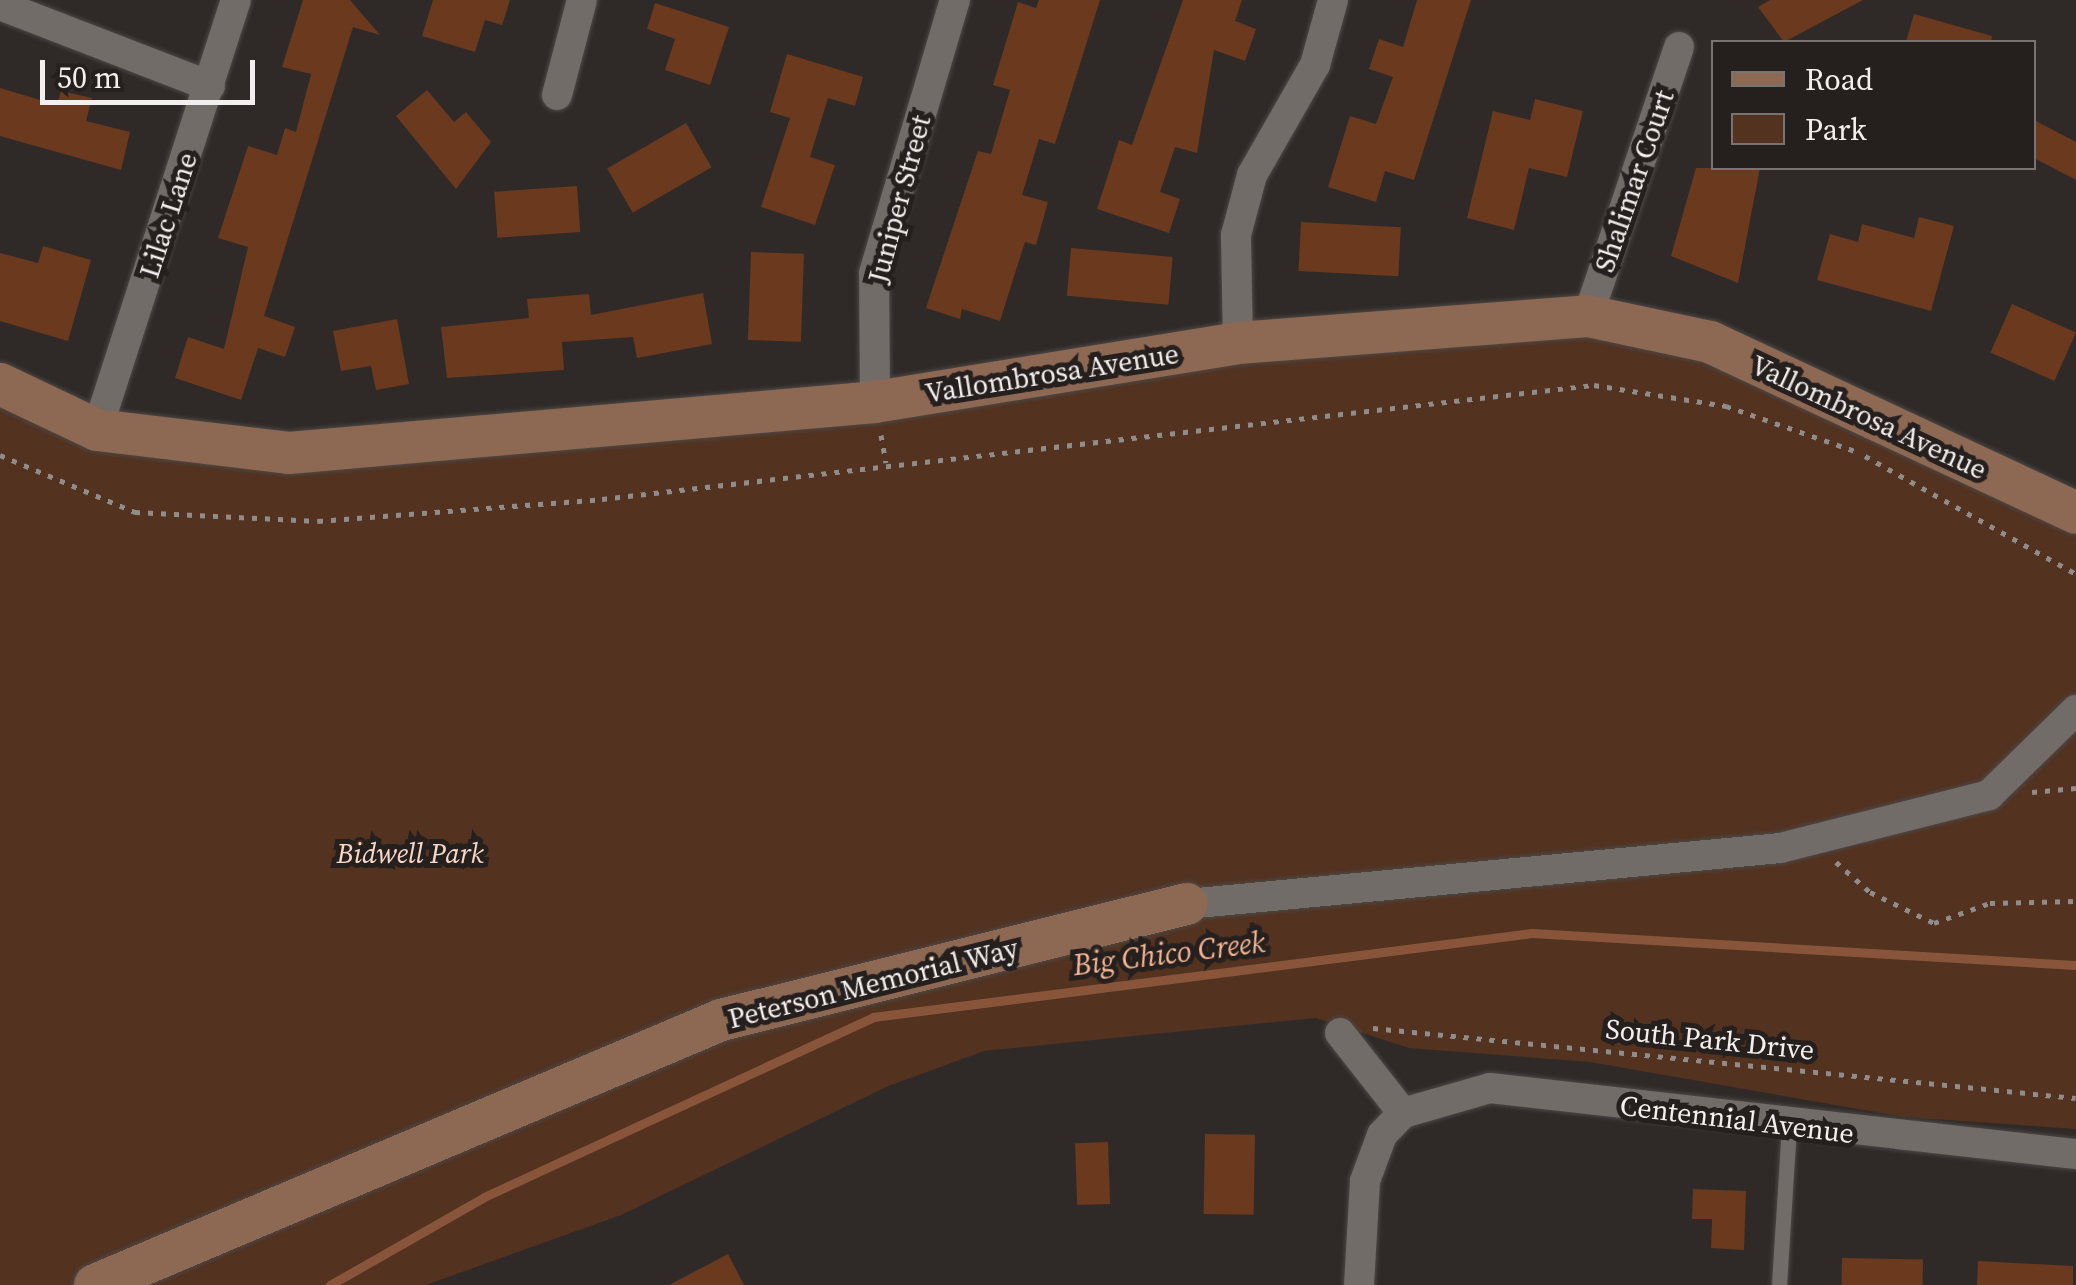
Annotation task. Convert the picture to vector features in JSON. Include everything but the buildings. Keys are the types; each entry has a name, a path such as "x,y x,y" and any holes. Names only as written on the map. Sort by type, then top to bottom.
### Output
{"street":[{"name":"Lilac Lane","path":"97,430 236,0"},
{"path":"556,95 582,0"},
{"name":"Juniper Street","path":"874,402 874,273 955,0"},
{"path":"1238,343 1236,235 1252,175 1315,65 1333,0"},
{"path":"0,5 210,86"},
{"name":"Shalimar Court","path":"1588,316 1679,47"},
{"name":"Vallombrosa Avenue","path":"0,384 97,430 289,453 874,402 1238,343 1588,316 1710,342 2076,513"},
{"name":"Peterson Memorial Way","path":"95,1285 720,1020 1187,904 1811,840 1989,794 2076,710"},
{"path":"1340,1033 1403,1113 1382,1135 1365,1181 1359,1285"},
{"name":"Centennial Avenue","path":"1403,1113 1490,1088 1789,1126 2076,1154"}],"lane":[{"path":"1779,1285 1789,1126"}],"path":[{"path":"0,456 135,512 318,521 602,499 1594,385 1726,406 1858,453 2076,574"},
{"path":"1811,840 1870,892 1934,924 1990,903 2076,901"},
{"name":"South Park Drive","path":"1340,1033 1374,1027 1567,1044 2076,1098"}],"green space":[{"name":"Bidwell Park","path":"1479,321 1710,342 2076,513 2076,1129 1904,1117 1590,1062 1409,1048 1316,1018 984,1051 886,1087 621,1215 426,1285 0,1285 0,386 289,453"}],"waterway":[{"name":"Big Chico Creek","path":"330,1285 484,1197 873,1017 1532,933 2076,965"}]}
